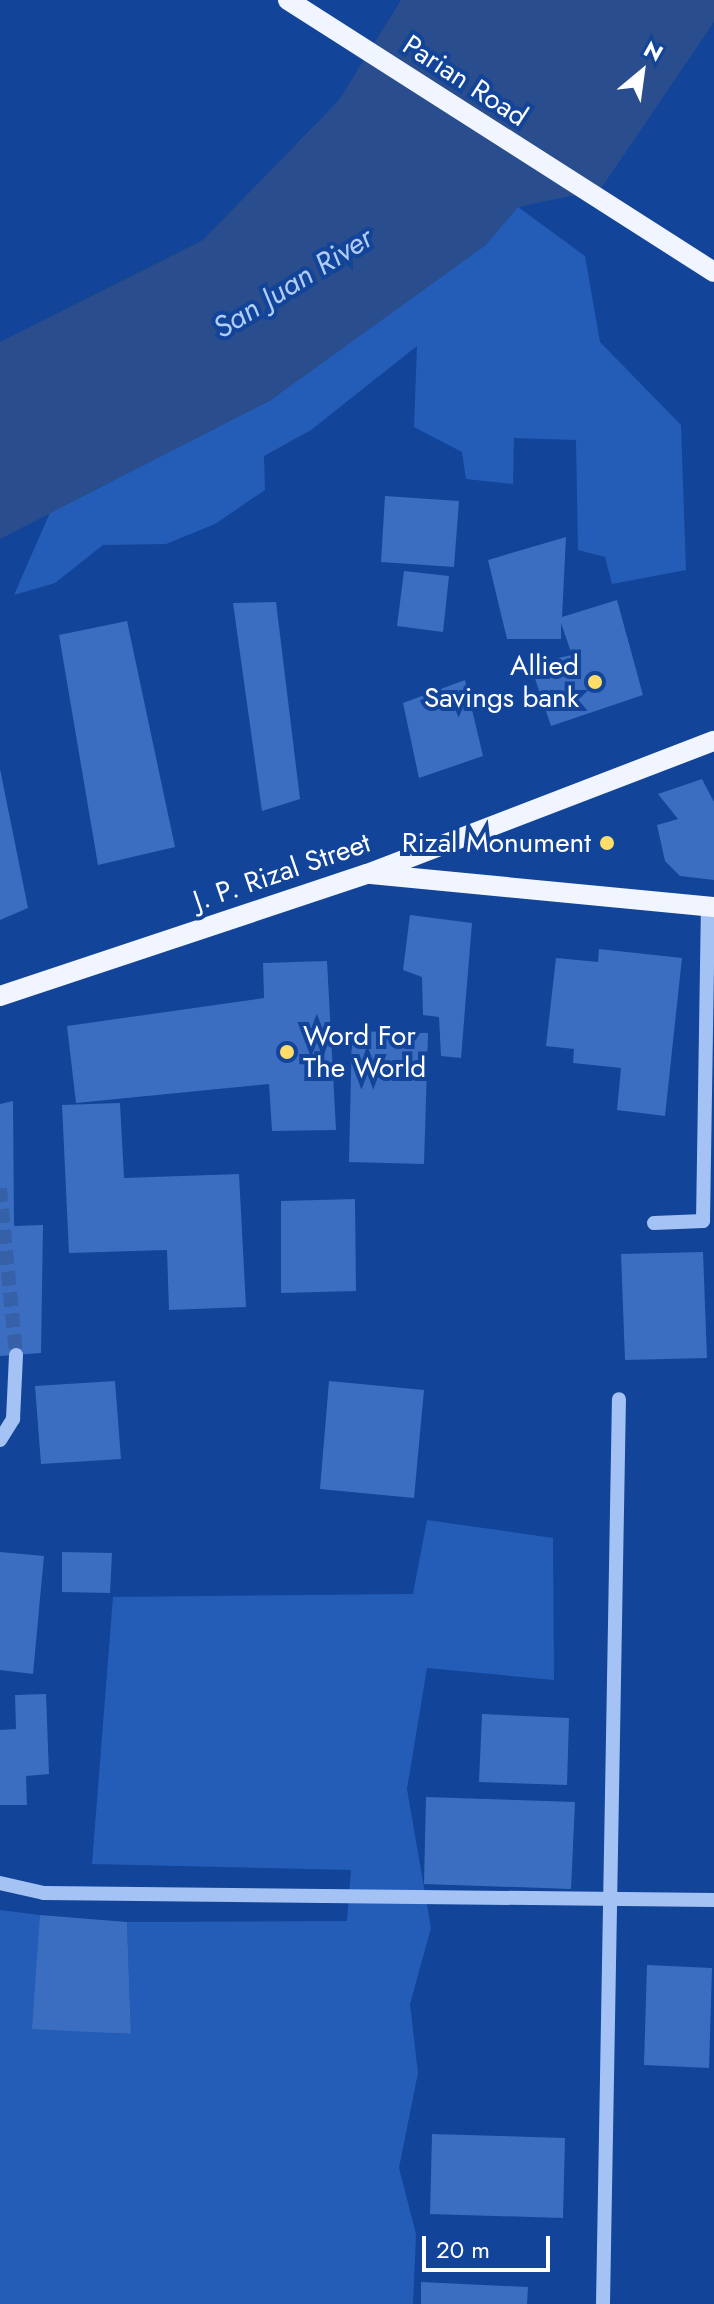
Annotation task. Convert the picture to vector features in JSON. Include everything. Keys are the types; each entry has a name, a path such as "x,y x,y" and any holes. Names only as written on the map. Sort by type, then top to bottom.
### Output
{"main road":[{"name":"Parian Road","path":"288,0 611,210 714,272"},
{"name":"J. P. Rizal Street","path":"0,996 367,874 714,741"},
{"path":"367,874 711,906"}],"street":[{"path":"654,1223 703,1221 711,906"},
{"path":"0,1440 13,1419 16,1355"},
{"path":"603,2304 619,1399"},
{"path":"0,1883 44,1893 714,1900"}],"shaded area":[{"path":"518,207 585,256 600,342 681,425 686,570 612,584 605,557 578,550 576,440 514,438 513,484 466,479 462,452 414,427 417,346 311,430 264,456 265,490 215,524 166,544 103,545 55,583 14,595 52,508 271,400"},
{"path":"427,1520 553,1538 554,1680 427,1668 407,1789 431,1928 410,2004 418,2073 399,2168 416,2234 413,2304 0,2304 0,1910 40,1915 121,1978 110,2033 131,2034 127,1922 347,1921 351,1870 92,1864 113,1597 413,1594"}],"water":[{"name":"San Juan River","path":"401,0 714,0 714,22 600,190 518,207 486,245 271,400 0,539 0,342 203,240 339,100"}],"building":[{"path":"385,496 459,501 454,567 381,562"},
{"path":"566,537 562,617 617,600 643,695 551,726 530,664 572,655 561,623 561,639 507,639 488,560"},
{"path":"404,571 449,576 443,632 397,626"},
{"path":"276,602 300,799 262,811 233,603"},
{"path":"127,621 175,847 98,865 59,635"},
{"path":"465,680 483,756 419,778 403,703"},
{"path":"0,769 28,908 0,920"},
{"path":"702,779 714,802 714,880 680,876 665,861 657,825 678,819 658,794"},
{"path":"410,915 472,923 461,1058 441,1056 439,1017 423,1015 422,977 403,970"},
{"path":"599,949 682,958 665,1116 617,1110 621,1068 573,1063 574,1049 546,1046 556,958 598,962"},
{"path":"327,961 336,1130 272,1131 269,1084 76,1103 67,1026 264,998 263,963"},
{"path":"352,1031 428,1033 424,1164 349,1162"},
{"path":"13,1101 14,1226 43,1225 41,1353 0,1356 0,1104"},
{"path":"120,1103 124,1178 239,1174 246,1307 169,1310 167,1250 69,1253 62,1105"},
{"path":"355,1199 356,1291 281,1293 281,1201"},
{"path":"703,1252 707,1358 625,1360 621,1254"},
{"path":"115,1381 121,1459 41,1464 35,1386"},
{"path":"329,1381 424,1390 414,1498 320,1489"},
{"path":"0,1552 44,1556 33,1674 0,1670"},
{"path":"62,1552 112,1553 110,1593 62,1592"},
{"path":"46,1694 49,1774 26,1776 27,1805 0,1805 0,1730 16,1729 15,1695"},
{"path":"482,1714 569,1718 567,1785 479,1782"},
{"path":"426,1797 575,1802 571,1889 424,1884"},
{"path":"40,1915 127,1922 131,2034 32,2029"},
{"path":"647,1965 712,1968 709,2068 644,2065"},
{"path":"432,2134 565,2138 563,2218 430,2214"},
{"path":"421,2282 528,2287 527,2304 421,2304"}],"tunnel":[{"path":"0,1188 16,1355"}],"place":[{"name":"Allied Savings bank","path":"595,682"},
{"name":"Rizal Monument","path":"607,843"},
{"name":"Word For The World","path":"287,1052"}]}
